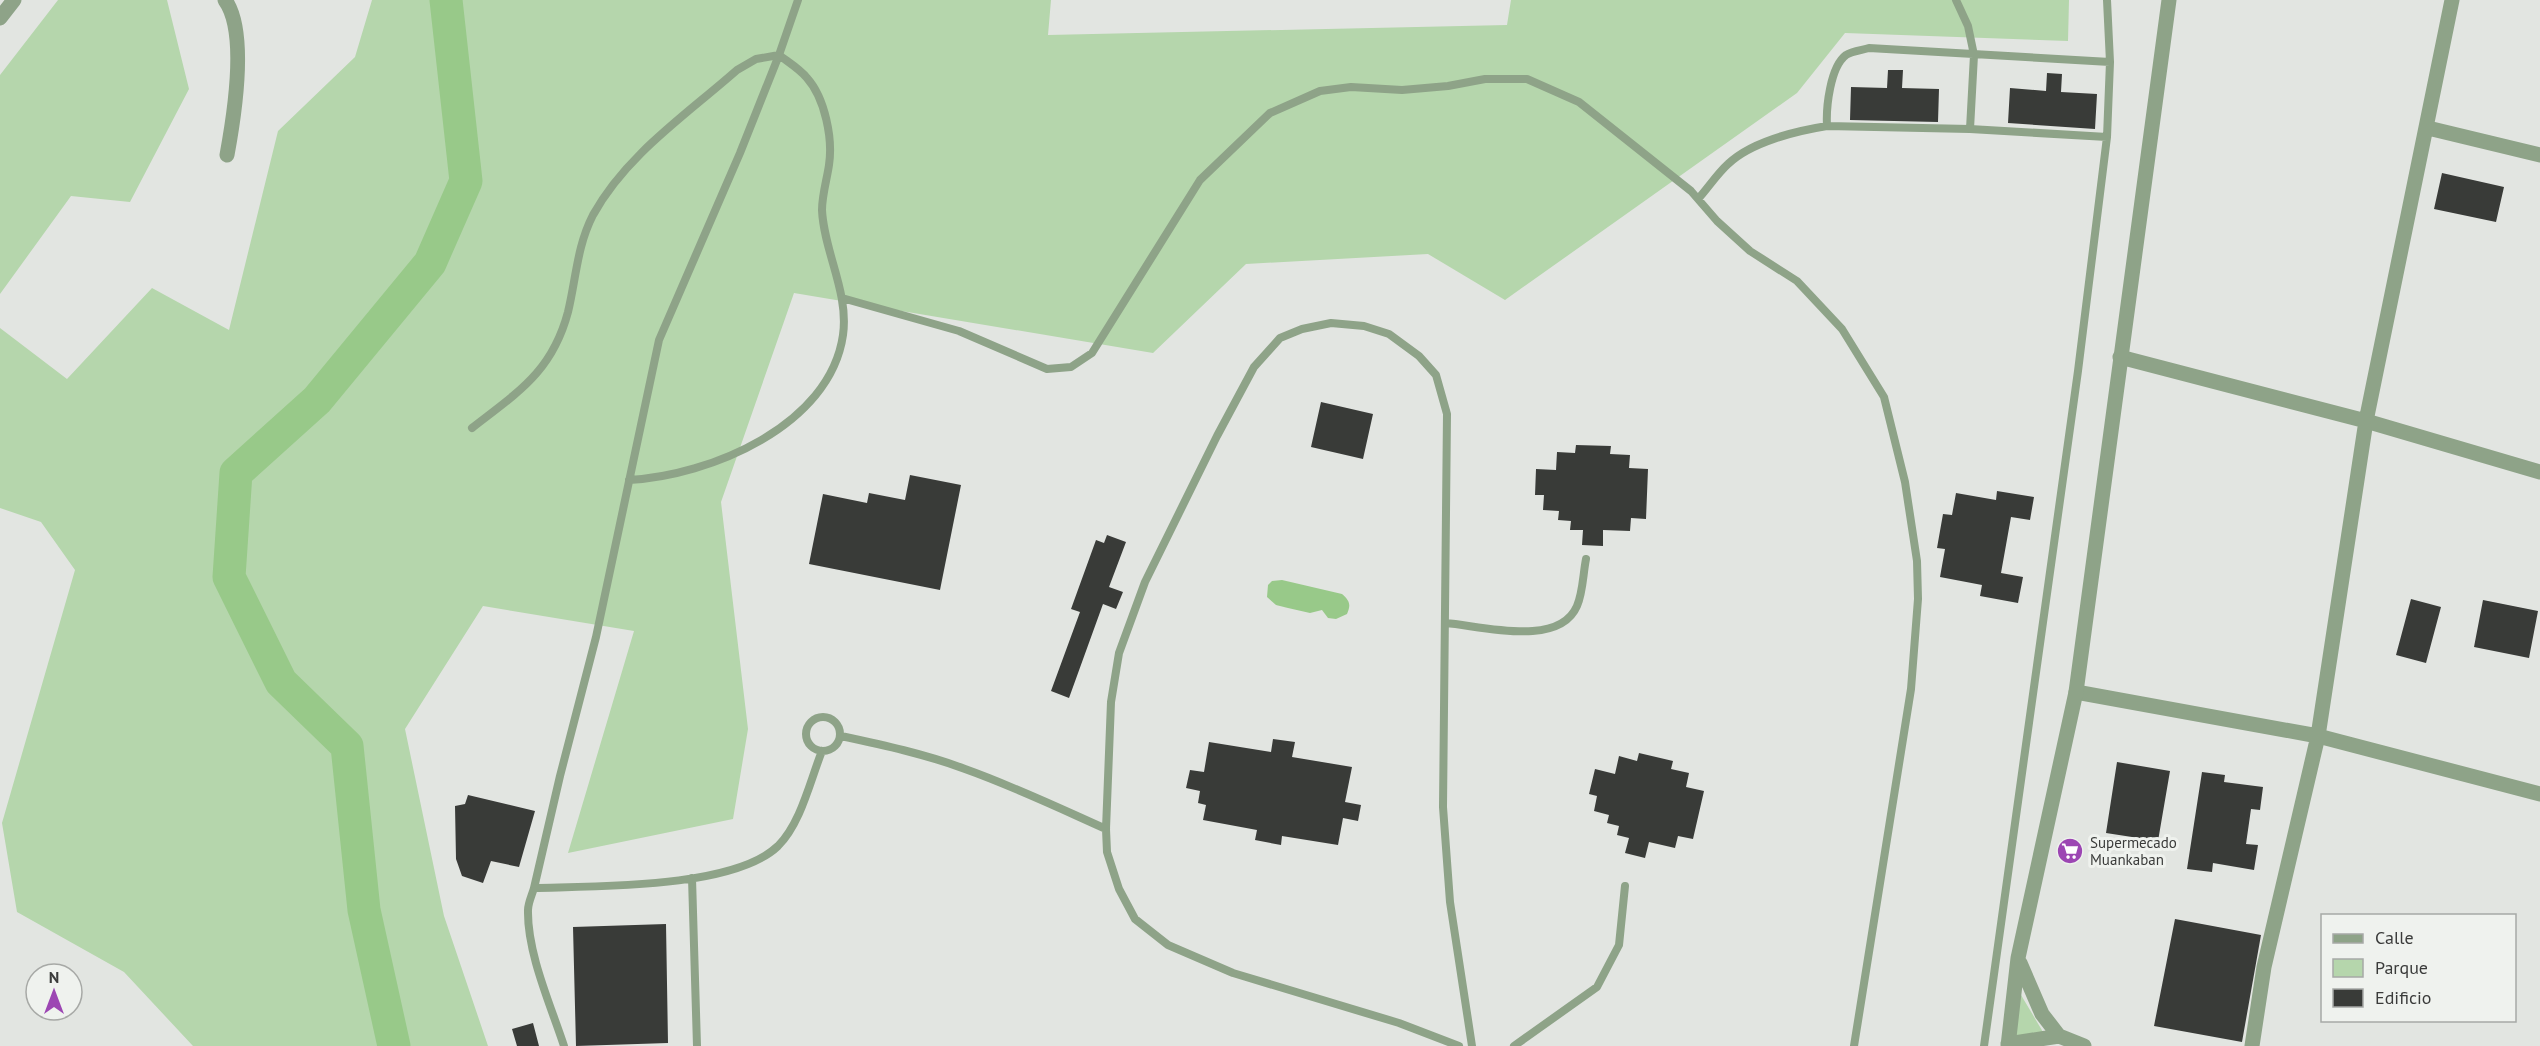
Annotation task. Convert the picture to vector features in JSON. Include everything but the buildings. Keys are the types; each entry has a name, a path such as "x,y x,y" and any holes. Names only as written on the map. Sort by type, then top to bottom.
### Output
{"street":[{"path":"0,18 14,0"},
{"path":"225,0 230,7 238,54 233,117 227,155"},
{"path":"2059,1036 2008,1045 2018,958 2076,692 2169,0"},
{"path":"2252,1046 2265,967 2318,736 2366,421 2428,128 2452,0"},
{"path":"2428,128 2540,155"},
{"path":"2120,357 2366,421 2540,472"},
{"path":"2076,692 2318,736 2540,794"},
{"path":"2018,958 2042,1014 2059,1036 2084,1046"}],"lane":[{"path":"564,1046 539,971 528,909 597,637 659,340 779,55 798,0"},
{"path":"1956,0 1968,26 1974,55 1970,129"},
{"path":"1984,1046 2077,382 2107,137 2110,62 2107,0"},
{"path":"1827,126 1826,107 1835,70 1847,55 1869,48 2110,62"},
{"path":"472,428 530,383 552,355 568,312 575,263 593,216 625,167 737,70 756,59 779,55 807,78 817,94 827,124 830,161 822,209 842,298 843,335 835,363 816,398 779,428 733,456 686,473 628,480"},
{"path":"842,298 959,332 1047,369 1071,367 1092,352 1200,180 1270,113 1320,91 1351,87 1402,90 1448,86 1485,79 1527,79 1579,102 1698,199 1717,221 1750,250 1797,281 1842,329 1884,398 1905,482 1917,571 1911,688 1854,1046"},
{"path":"1698,199 1730,162 1775,137 1827,126 1970,129 2107,137"},
{"path":"1459,1046 1399,1023 1233,973 1168,945 1136,919 1116,880 1107,852 1111,702 1122,643 1144,582 1254,367 1280,338 1331,323 1364,326 1389,334 1419,356 1436,375 1447,414 1443,807 1450,902 1472,1046"},
{"path":"1446,622 1536,632 1563,624 1577,606 1586,559"},
{"path":"825,717 835,721 841,736 832,749 822,752 812,747 806,738 807,728 814,720 825,717"},
{"path":"841,736 922,755 963,768 1106,829"},
{"path":"534,888 602,886 692,878 738,867 777,847 791,829 822,752"},
{"path":"692,878 697,1046"},
{"path":"1514,1046 1597,987 1619,945 1625,886"}],"green space":[{"path":"58,0 167,0 189,89 130,202 71,196 0,294 0,75"},
{"path":"372,0 1051,0 1048,35 1507,25 1511,0 2069,0 2068,41 1845,33 1797,93 1505,300 1428,254 1246,264 1153,353 794,293 721,502 748,729 733,819 568,853 634,631 483,606 405,729 444,916 488,1046 193,1046 124,972 17,912 2,823 75,570 41,522 0,508 0,328 67,379 152,288 229,330 278,131 355,57"},
{"path":"2021,995 2043,1032 2013,1040"}],"shaded area":[{"path":"1282,580 1342,594 1349,603 1347,614 1336,619 1328,618 1322,610 1310,613 1276,605 1267,597 1268,585 1272,581"}],"waterway":[{"path":"394,1046 364,910 347,746 281,682 229,577 236,473 317,400 430,263 466,181 446,0"}],"place":[{"name":"Supermecado Muankaban","path":"2070,851"}]}
